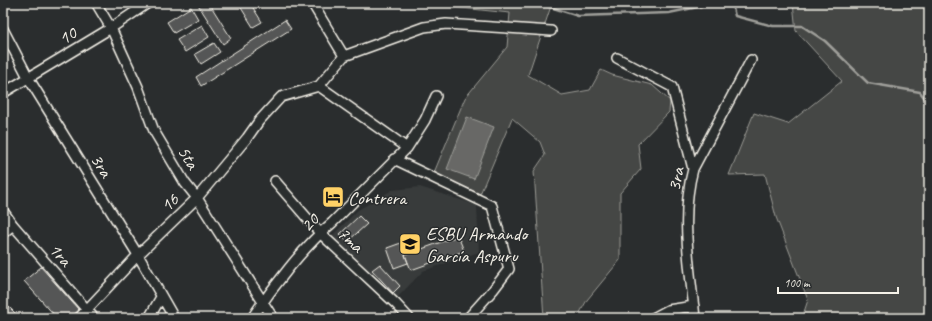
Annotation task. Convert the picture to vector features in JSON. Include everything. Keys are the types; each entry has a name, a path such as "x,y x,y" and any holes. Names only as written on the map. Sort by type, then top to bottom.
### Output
{"street":[{"name":"5ta","path":"96,3 111,28 138,87 154,131 184,183 197,198 273,318"},
{"name":"10","path":"3,93 29,79 148,3"},
{"path":"312,3 344,56"},
{"path":"407,148 319,86 344,56 424,27 446,24 551,31"},
{"name":"3ra","path":"3,29 29,79 138,255 174,318"},
{"path":"617,58 672,88 692,168"},
{"name":"3ra","path":"695,318 687,239 689,181 692,168 752,60"},
{"name":"16","path":"79,318 138,255 197,198 280,97 319,86"},
{"name":"20","path":"252,318 263,302 320,233 332,223 394,159 407,148 425,120 436,96"},
{"path":"394,159 492,206 510,269 468,318"},
{"name":"7ma","path":"275,181 320,233 408,318"},
{"name":"1ra","path":"3,211 13,225 94,318"},
{"path":"3,233 13,225"},
{"path":"149,318 161,297"},
{"path":"653,318 668,310 694,306"}],"shaded area":[{"path":"453,3 552,3 528,75 562,95 590,90 601,70 612,75 652,85 670,101 669,112 638,144 641,169 620,193 620,260 587,300 577,318 544,318 534,171 545,155 540,142 512,118 480,194 433,175 465,98 507,47 510,13 452,7"},
{"path":"793,3 929,3 929,318 802,318 808,300 776,217 765,174 729,175 754,113 788,124 842,81 796,31"},
{"path":"467,117 494,127 474,179 447,169"},
{"name":"ESBU Armando García Aspuru","path":"420,187 477,205 479,252 423,271 397,298 332,236 358,210 392,190"}],"building":[{"path":"197,3 209,3 231,38 223,44"},
{"path":"238,3 250,3 262,22 253,27"},
{"path":"191,7 198,19 174,33 167,22"},
{"path":"285,20 291,29 201,86 196,77"},
{"path":"202,25 209,37 185,52 177,40"},
{"path":"214,43 220,52 201,64 195,54"},
{"path":"359,216 367,224 347,242 340,234"},
{"path":"458,236 464,251 411,270 405,255"},
{"path":"401,243 408,263 394,268 387,248"},
{"path":"380,264 400,286 393,293 372,270"},
{"path":"41,267 79,310 70,318 57,318 24,281"},
{"path":"3,301 19,317 18,318 3,318"}],"waterway":[{"path":"538,3 578,16 669,13 717,3"},
{"path":"729,3 733,8 735,16 773,26 802,26 825,41 868,83 920,92 929,104"}],"place":[{"name":"Contrera","path":"333,197"},
{"name":"ESBU Armando García Aspuru","path":"410,244"}]}
